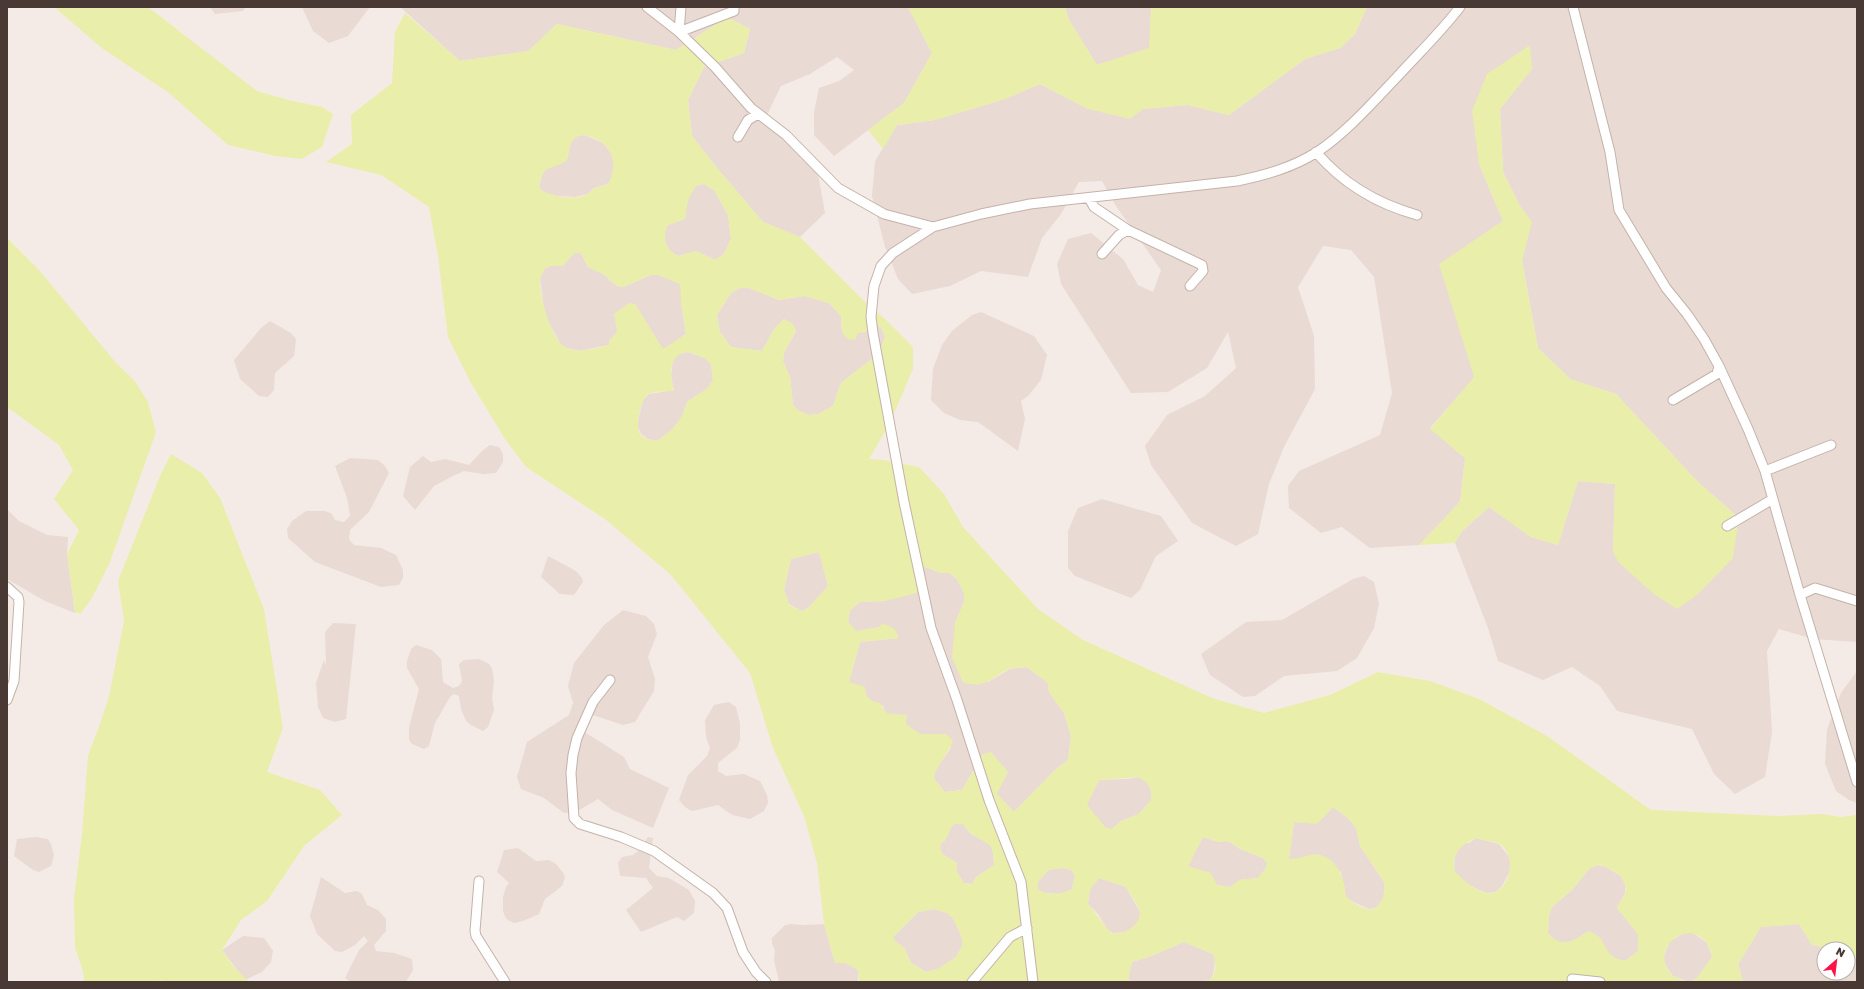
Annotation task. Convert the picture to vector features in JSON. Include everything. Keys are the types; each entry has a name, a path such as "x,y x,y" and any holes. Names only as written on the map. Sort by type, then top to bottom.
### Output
{"street":[{"path":"647,7 679,32 704,56 758,114 786,135 838,188 884,214 933,227"},
{"path":"679,32 681,7"},
{"path":"679,32 734,11 734,7"},
{"path":"1033,982 1021,882 989,800 957,700 933,635 904,502 872,333 872,297 881,266 893,253 933,227 1023,205 1182,188 1258,176 1287,167 1316,152 1342,131 1432,41 1460,7"},
{"path":"1573,7 1610,152 1619,210 1666,288 1687,314 1719,366 1748,429 1765,471 1800,596 1857,782"},
{"path":"738,138 748,120 758,114"},
{"path":"1316,152 1326,163 1359,190 1400,210 1417,215"},
{"path":"1089,198 1094,207 1128,230 1202,264 1204,271 1190,286"},
{"path":"1102,254 1119,235 1128,230"},
{"path":"1673,400 1717,374 1719,366"},
{"path":"1765,471 1831,444"},
{"path":"1727,526 1773,499"},
{"path":"7,587 18,597 19,602 14,681 7,700"},
{"path":"1800,596 1815,588 1857,601"},
{"path":"610,680 593,702 577,738 571,774 574,818 580,824 621,837 654,851 713,893 728,908 743,952 756,972 766,982"},
{"path":"479,881 475,931 476,936 505,982"},
{"path":"972,982 1010,937 1027,928"},
{"path":"1572,979 1600,982"}],"shaded area":[{"path":"210,7 246,7 243,11 215,14"},
{"path":"302,7 370,7 348,36 329,43 313,31"},
{"path":"400,7 908,7 932,53 904,103 834,156 814,135 814,112 819,88 839,81 854,70 837,57 810,74 781,86 765,119 817,168 825,213 800,237 763,222 692,136 688,100 704,67 744,53 750,29 727,17 676,50 557,24 529,51 460,61"},
{"path":"1065,7 1151,7 1150,48 1097,65 1069,20"},
{"path":"1367,7 1857,7 1857,642 1813,639 1779,629 1767,651 1772,732 1765,777 1735,794 1714,774 1692,729 1617,711 1600,686 1572,667 1543,680 1498,661 1488,628 1455,543 1462,531 1489,507 1531,537 1558,545 1578,481 1615,484 1613,552 1739,518 1698,482 1616,394 1570,379 1538,348 1522,261 1531,222 1520,206 1503,172 1500,109 1532,69 1487,74 1479,164 1503,221 1440,264 1475,377 1430,428 1465,458 1460,502 1419,545 1370,548 1342,527 1321,533 1289,508 1288,486 1299,471 1380,435 1392,393 1374,277 1351,250 1323,246 1298,287 1314,336 1315,389 1284,447 1269,484 1258,534 1236,546 1192,523 1151,465 1145,446 1167,415 1205,396 1236,368 1228,332 1207,368 1168,392 1131,393 1061,284 1057,264 1068,239 1091,233 1123,259 1138,285 1153,292 1161,270 1116,206 1102,181 1079,182 1061,214 1042,238 1028,277 981,271 950,286 912,294 898,279 885,247 872,196 875,161 897,125 935,120 1005,99 1040,84 1088,109 1143,109 1188,105 1229,115 1305,59 1340,48 1355,34"},
{"path":"581,135 603,143 611,153 615,164 610,182 594,188 588,194 575,197 556,196 543,193 539,188 542,174 545,169 567,160 571,141 575,137"},
{"path":"704,184 714,190 728,215 731,239 724,254 715,260 696,251 678,256 672,253 665,243 665,230 668,225 685,219 687,200 690,194 697,185"},
{"path":"580,252 588,267 603,274 617,286 623,287 651,275 658,275 681,284 681,303 686,334 663,350 635,304 617,332 609,341 609,345 579,351 561,345 549,323 544,309 540,278 545,268 551,266 563,266 574,253"},
{"path":"740,288 749,288 779,300 805,296 829,303 841,316 842,332 858,333 876,324 882,329 885,337 879,353 841,383 833,406 818,414 809,415 799,411 793,405 790,377 783,361 784,353 796,331 784,319 774,329 762,351 731,347 720,332 717,315 731,293"},
{"path":"981,312 1034,336 1047,355 1041,380 1028,396 1021,401 1025,419 1018,451 978,422 960,420 944,413 931,400 933,369 942,345 952,331 972,315"},
{"path":"270,321 291,333 296,339 294,356 275,373 274,390 268,397 259,396 240,379 234,360 261,328"},
{"path":"688,352 705,358 711,364 713,380 708,388 687,402 682,417 671,431 657,441 648,439 641,434 637,425 643,400 649,394 674,390 671,377 673,359 680,353"},
{"path":"490,445 499,447 503,454 503,462 496,473 483,474 464,471 453,476 434,486 415,510 403,496 410,467 423,456 431,462 445,459 469,465 483,450"},
{"path":"350,458 378,460 385,466 389,473 369,512 350,530 349,539 354,545 381,548 396,555 403,570 403,578 399,585 381,587 315,562 288,538 287,529 292,521 306,511 324,511 331,513 335,520 344,522 350,516 347,498 335,466"},
{"path":"1102,499 1161,516 1178,541 1156,556 1140,590 1131,598 1075,576 1068,568 1068,531 1078,508"},
{"path":"7,509 19,521 47,535 68,537 67,554 75,613 45,601 7,579"},
{"path":"819,552 828,586 808,608 802,611 789,604 784,590 791,559"},
{"path":"548,556 576,571 582,578 583,582 574,595 560,594 541,577"},
{"path":"923,566 941,573 949,573 957,579 964,593 964,602 955,623 988,682 1010,669 1027,667 1048,683 1049,692 1064,713 1071,736 1068,760 1055,770 1014,812 997,794 983,754 962,790 945,792 934,779 935,770 951,748 946,734 920,734 886,714 883,706 872,701 849,682 860,642 899,638 880,627 856,631 848,622 850,610 860,602 885,601"},
{"path":"1364,576 1374,582 1379,604 1374,628 1357,658 1337,671 1284,676 1255,696 1243,697 1210,675 1201,654 1246,622 1282,620 1353,579"},
{"path":"623,610 646,616 654,624 657,634 648,657 655,679 654,691 635,722 623,725 590,714 583,731 624,757 630,769 669,788 653,828 612,810 598,799 576,812 564,813 544,798 521,789 517,777 527,742 569,715 573,703 568,686 574,663 604,625"},
{"path":"333,623 356,624 346,719 335,722 323,718 318,707 316,683 324,660 326,666 325,632"},
{"path":"416,645 432,650 441,659 443,682 453,688 459,686 462,681 459,664 464,660 479,659 489,664 492,669 494,680 492,698 494,710 488,727 483,731 466,721 461,709 459,696 454,694 450,697 435,723 429,746 424,749 412,744 409,740 409,727 419,689 407,668 407,661 411,649"},
{"path":"1857,671 1857,803 1849,800 1836,791 1825,764 1827,729 1841,693"},
{"path":"729,702 736,707 740,723 740,740 737,748 718,763 718,771 726,776 744,774 760,781 767,795 768,803 764,811 750,819 732,815 718,805 692,811 685,807 679,800 688,775 707,756 710,748 706,737 705,720 714,705"},
{"path":"1139,777 1149,783 1152,794 1151,800 1139,814 1121,821 1112,829 1106,828 1086,806 1099,780"},
{"path":"1333,807 1348,818 1356,828 1360,846 1384,882 1385,888 1383,899 1376,908 1369,909 1351,901 1346,897 1341,872 1308,856 1296,860 1289,859 1294,822 1317,823"},
{"path":"955,823 963,824 971,834 990,844 993,852 994,865 976,877 972,884 964,883 957,872 957,863 942,854 940,846"},
{"path":"36,837 48,839 54,855 51,866 39,872 33,870 14,856 17,839"},
{"path":"648,837 653,838 649,868 657,876 669,878 689,890 695,901 694,913 684,921 677,917 641,932 626,910 653,888 646,878 620,876 618,863 622,857 633,855 638,851"},
{"path":"1203,837 1219,842 1230,842 1240,849 1263,858 1267,863 1266,868 1258,878 1240,880 1230,887 1217,885 1188,866"},
{"path":"1476,838 1499,844 1509,857 1511,865 1509,873 1502,886 1496,892 1487,893 1477,889 1463,881 1454,871 1455,853 1464,843 1469,843"},
{"path":"518,848 536,861 549,860 556,864 564,874 565,878 562,886 545,899 539,914 514,923 506,919 503,911 503,897 509,883 497,872 504,850"},
{"path":"1598,865 1606,867 1621,876 1625,884 1625,893 1617,908 1638,934 1638,951 1625,961 1617,959 1608,953 1599,937 1589,931 1573,941 1563,943 1554,940 1548,933 1549,915 1552,907 1572,890 1589,869"},
{"path":"1063,868 1071,870 1075,875 1072,889 1061,894 1043,893 1038,889 1038,882 1048,870"},
{"path":"321,877 345,893 357,891 362,894 367,905 378,910 386,919 386,931 374,945 376,951 394,953 412,959 413,970 405,982 351,982 345,978 359,950 368,941 364,936 355,945 342,952 335,951 317,934 310,916"},
{"path":"1099,878 1126,887 1140,912 1141,918 1138,923 1127,932 1113,933 1108,930 1098,914 1088,904 1090,889"},
{"path":"934,909 947,913 953,918 962,938 962,946 956,957 938,969 926,972 911,963 905,949 894,940 894,936 918,912"},
{"path":"824,924 835,963 846,963 858,970 858,982 779,982 774,960 775,950 772,944 772,938 785,925"},
{"path":"1799,924 1812,945 1816,946 1816,981 1856,981 1856,958 1857,982 1743,982 1738,964 1761,927"},
{"path":"1685,933 1693,933 1707,943 1712,957 1697,978 1690,982 1673,976 1664,963 1664,956 1670,941"},
{"path":"243,936 264,938 273,951 271,962 262,972 245,980 222,950"},
{"path":"1184,942 1213,954 1215,960 1213,975 1210,980 1198,982 1132,982 1128,979 1132,962 1149,957"}],"green space":[{"path":"54,7 148,7 257,91 288,100 322,107 333,114 322,147 302,159 275,156 228,145 169,93 103,49"},
{"path":"908,7 1065,7 1069,20 1097,65 1149,48 1151,7 1367,7 1355,34 1340,48 1305,59 1229,115 1188,105 1143,109 1130,119 1088,109 1040,84 1005,99 935,120 897,125 883,149 868,130 904,103 932,53"},
{"path":"405,13 460,61 528,51 557,24 676,50 727,17 750,29 744,53 704,67 688,100 692,136 763,222 800,237 913,347 913,369 890,423 869,459 883,460 919,467 944,494 963,527 1038,609 1083,640 1212,698 1264,713 1330,695 1378,672 1430,681 1479,699 1547,736 1651,810 1778,816 1822,814 1841,817 1857,815 1857,958 1856,941 1816,941 1816,946 1812,945 1799,924 1761,927 1738,964 1743,982 1690,982 1697,978 1712,957 1706,942 1698,935 1689,933 1680,935 1672,940 1667,947 1665,956 1666,966 1672,975 1689,982 1198,982 1212,978 1215,972 1215,960 1213,954 1184,942 1149,957 1132,962 1128,979 1132,982 859,982 858,970 846,963 835,963 824,924 817,863 804,816 773,748 750,673 671,575 605,519 526,467 505,439 471,383 448,337 438,256 429,207 381,175 326,162 352,144 351,115 392,83 395,32","holes":["581,135 589,136 602,142 607,147 613,159 610,181 604,186 594,188 588,194 577,197 570,198 556,196 543,191 539,188 543,174 548,169 567,160 574,139","704,184 714,190 728,215 731,239 724,254 715,260 696,251 678,256 670,250 666,243 665,234 668,225 685,219 687,205 697,185","580,252 588,267 603,274 617,286 623,287 651,275 658,275 680,284 681,303 686,334 663,349 635,304 629,303 614,314 617,332 609,341 609,345 583,350 572,350 567,348 561,344 551,327 544,306 540,286 540,278 545,268 551,266 563,266 574,253","740,288 749,288 779,300 805,296 829,303 841,316 842,332 847,339 855,340 858,333 866,332 876,324 882,329 885,337 879,353 841,383 833,406 818,414 809,415 799,411 793,405 790,377 783,361 784,353 796,330 792,323 784,319 774,329 762,351 731,347 720,332 717,315 731,293","688,352 705,358 711,364 713,380 708,388 687,402 679,420 668,433 657,441 648,439 642,436 639,430 638,425 641,406 646,396 649,394 674,391 671,372 673,361 676,357","819,552 828,586 808,608 802,611 789,605 784,590 791,559","923,566 941,573 949,573 957,579 964,593 964,602 955,623 952,658 963,682 970,684 982,684 1009,669 1027,667 1048,683 1049,692 1064,713 1071,736 1068,760 1055,770 1014,812 997,794 1008,772 991,752 983,754 962,790 945,792 934,779 937,769 949,750 953,740 946,734 920,734 906,724 907,715 886,713 880,703 872,701 866,695 865,687 849,682 860,642 899,638 895,629 885,624 881,624 880,627 856,631 848,622 850,610 860,602 885,601 917,593","1139,777 1145,781 1151,790 1151,799 1148,804 1137,814 1121,822 1112,829 1106,828 1087,805 1099,780","1333,807 1348,818 1356,828 1360,846 1384,882 1383,898 1374,909 1359,906 1346,896 1344,883 1338,868 1327,858 1317,854 1289,859 1294,822 1317,824","955,824 963,824 969,832 991,847 993,851 994,865 976,877 972,884 964,883 957,872 957,863 942,854 940,846 942,842 944,842 952,826","1203,837 1219,842 1230,842 1240,849 1263,858 1267,863 1266,868 1258,878 1239,880 1230,887 1217,885 1211,873 1188,866","1476,838 1498,843 1505,849 1510,862 1510,869 1505,882 1496,892 1485,893 1473,887 1455,871 1454,860 1458,850 1466,843","1598,865 1608,868 1618,874 1625,883 1626,888 1625,894 1617,908 1638,934 1638,951 1625,961 1614,957 1611,955 1600,938 1589,931 1568,942 1559,941 1553,938 1548,933 1549,915 1552,907 1572,890 1589,869","1063,868 1071,870 1075,875 1072,889 1055,894 1042,892 1038,889 1038,882 1048,870","1099,878 1126,887 1137,904 1140,914 1139,919 1136,924 1128,930 1119,933 1112,933 1088,904 1090,889","934,909 947,913 953,918 962,938 962,946 956,957 938,969 926,972 911,963 905,949 894,940 894,936 918,912"]},
{"path":"1530,45 1532,69 1500,109 1503,172 1520,206 1532,222 1522,261 1538,348 1570,379 1616,394 1698,482 1739,518 1733,558 1697,595 1677,609 1654,594 1619,563 1613,552 1615,484 1578,481 1558,545 1531,537 1489,507 1462,531 1455,543 1419,545 1460,502 1465,458 1430,429 1474,377 1439,264 1503,221 1479,164 1472,111 1487,74"},
{"path":"7,238 39,270 116,363 134,380 148,402 156,432 110,562 92,598 81,613 75,613 67,554 79,530 54,499 73,470 59,445 7,407"},
{"path":"171,454 202,473 220,498 264,609 283,728 267,772 320,790 342,815 304,846 267,901 241,920 222,950 234,967 249,982 167,982 160,980 158,982 84,982 83,971 75,948 74,898 82,834 88,756 109,696 124,621 118,581 160,476"}]}
